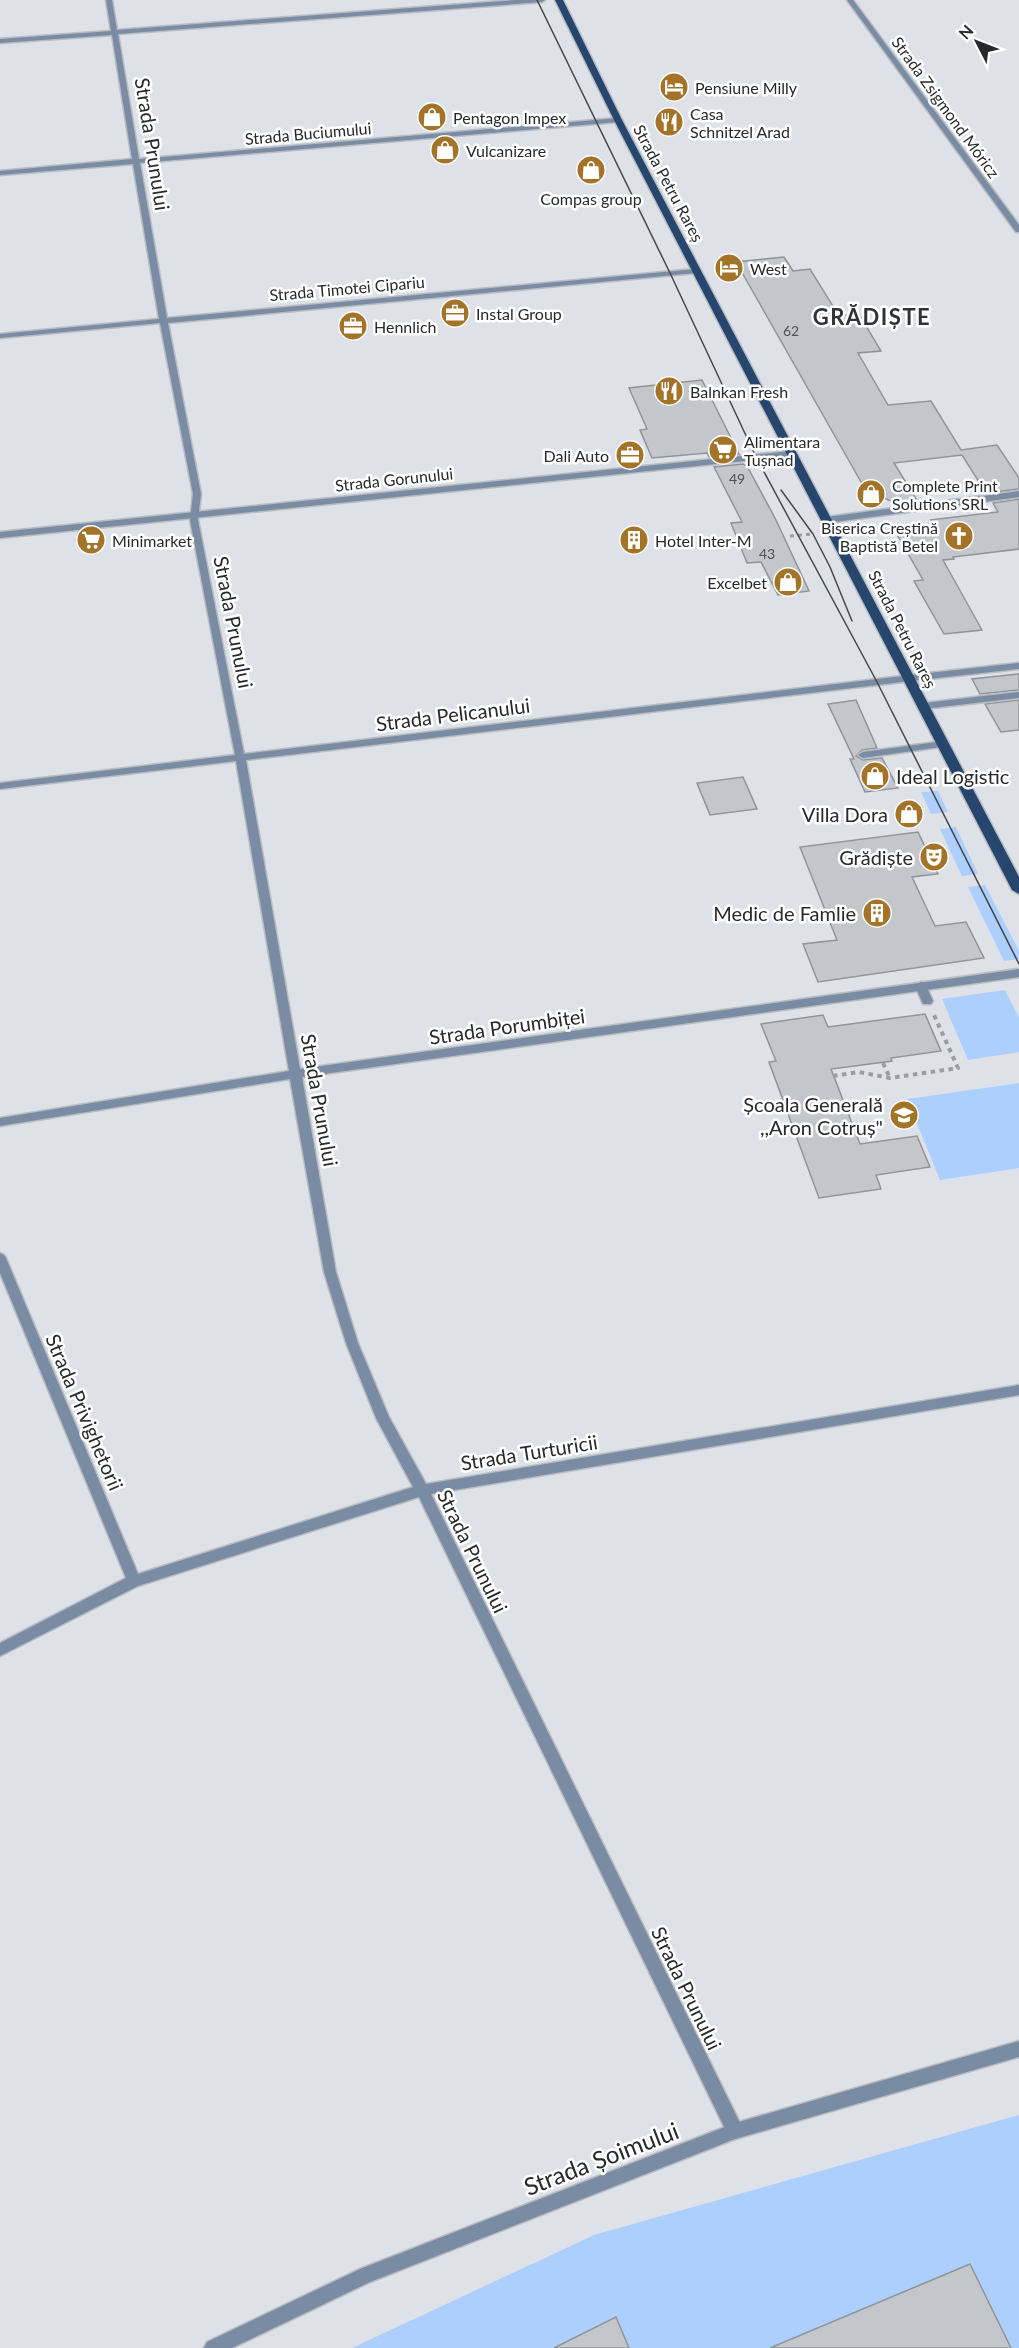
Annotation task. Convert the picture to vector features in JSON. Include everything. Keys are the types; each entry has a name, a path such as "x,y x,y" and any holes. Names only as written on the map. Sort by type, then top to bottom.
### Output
{"main road":[{"name":"Strada Petru Rareș","path":"560,0 618,120 1019,890"}],"street":[{"name":"Strada Prunului","path":"109,0 163,320 197,494 194,514 240,757 330,1272 352,1343 383,1418 422,1490 735,2131"},
{"path":"0,41 542,0"},
{"name":"Strada Zsigmond Móricz","path":"850,0 1019,230"},
{"name":"Strada Buciumului","path":"0,173 618,120"},
{"name":"Strada Timotei Cipariu","path":"0,336 696,271"},
{"name":"Strada Gorunului","path":"0,535 791,454"},
{"path":"827,520 1019,494"},
{"name":"Strada Pelicanului","path":"0,786 1019,666"},
{"path":"924,706 1019,695"},
{"path":"862,755 944,744"},
{"name":"Strada Porumbiței","path":"0,1122 296,1074 1019,973"},
{"path":"921,986 927,1001"},
{"name":"Strada Privighetorii","path":"0,1258 135,1581"},
{"name":"Strada Turturicii","path":"0,1650 135,1581 422,1490 1019,1390"},
{"name":"Strada Șoimului","path":"213,2348 366,2275 735,2131 1019,2049"}],"path":[{"path":"790,536 819,533"},
{"path":"833,1076 859,1072 890,1078 958,1068 927,1001"},
{"path":"883,1063 890,1078"}],"shaded area":[{"path":"938,791 948,812 931,814 921,792"},
{"path":"956,827 978,874 962,876 940,829"},
{"path":"985,885 1019,951 1019,959 1004,961 968,887"},
{"path":"1005,990 1019,1018 1019,1052 968,1060 942,999"},
{"path":"1019,1083 1019,1168 940,1180 907,1099"},
{"path":"1019,2115 1019,2348 352,2348 594,2235"}],"building":[{"path":"784,257 793,271 810,269 839,316 859,314 881,351 858,353 888,405 931,401 961,450 997,445 1019,478 1019,489 986,493 962,455 894,463 918,502 899,505 865,489 736,262"},
{"path":"702,380 739,454 709,457 707,453 652,458 640,430 647,429 629,388"},
{"path":"743,464 747,466 775,518 809,591 778,595 761,562 747,563 731,523 742,522 714,467"},
{"path":"1019,499 1019,549 943,560 982,630 944,634 914,581 923,580 894,529 938,523 930,520 998,512 993,503"},
{"path":"1019,674 1019,690 980,694 972,679"},
{"path":"856,700 877,748 862,750 856,756 863,760 882,758 898,788 865,792 850,759 854,759 828,704"},
{"path":"1019,700 1019,730 1001,732 985,704"},
{"path":"743,777 757,809 710,815 697,783"},
{"path":"918,832 938,874 912,877 935,926 966,922 984,958 818,982 803,944 837,940 800,847"},
{"path":"925,1014 941,1051 891,1058 892,1061 831,1069 860,1144 917,1136 930,1167 876,1175 881,1189 819,1198 769,1062 776,1061 761,1024 823,1015 828,1027"},
{"path":"970,2264 1011,2348 770,2348"},
{"path":"616,2317 629,2348 554,2348"}],"tram line":[{"path":"537,0 670,273 756,457 877,682 1019,964"},
{"path":"781,490 813,534 830,567 852,621"}],"place":[{"name":"Pensiune Milly","path":"674,87"},
{"name":"Pentagon Impex","path":"432,117"},
{"name":"Casa Schnitzel Arad","path":"669,122"},
{"name":"Vulcanizare","path":"445,150"},
{"name":"Compas group","path":"591,170"},
{"name":"West","path":"729,268"},
{"name":"Instal Group","path":"455,313"},
{"name":"Hennlich","path":"353,326"},
{"name":"Balnkan Fresh","path":"669,391"},
{"name":"Alimentara Tușnad","path":"723,450"},
{"name":"Dali Auto","path":"630,455"},
{"name":"Complete Print Solutions SRL","path":"871,494"},
{"name":"Biserica Creștină Baptistă Betel","path":"959,536"},
{"name":"Minimarket","path":"91,540"},
{"name":"Hotel Inter-M","path":"634,540"},
{"name":"Excelbet","path":"788,582"},
{"name":"Ideal Logistic","path":"875,776"},
{"name":"Villa Dora","path":"909,814"},
{"name":"Grădiște","path":"934,857"},
{"name":"Medic de Famlie","path":"877,913"},
{"name":"Școala Generală ,,Aron Cotruș\"","path":"904,1115"}],"district":[{"name":"GRĂDIȘTE","path":"872,316"}]}
